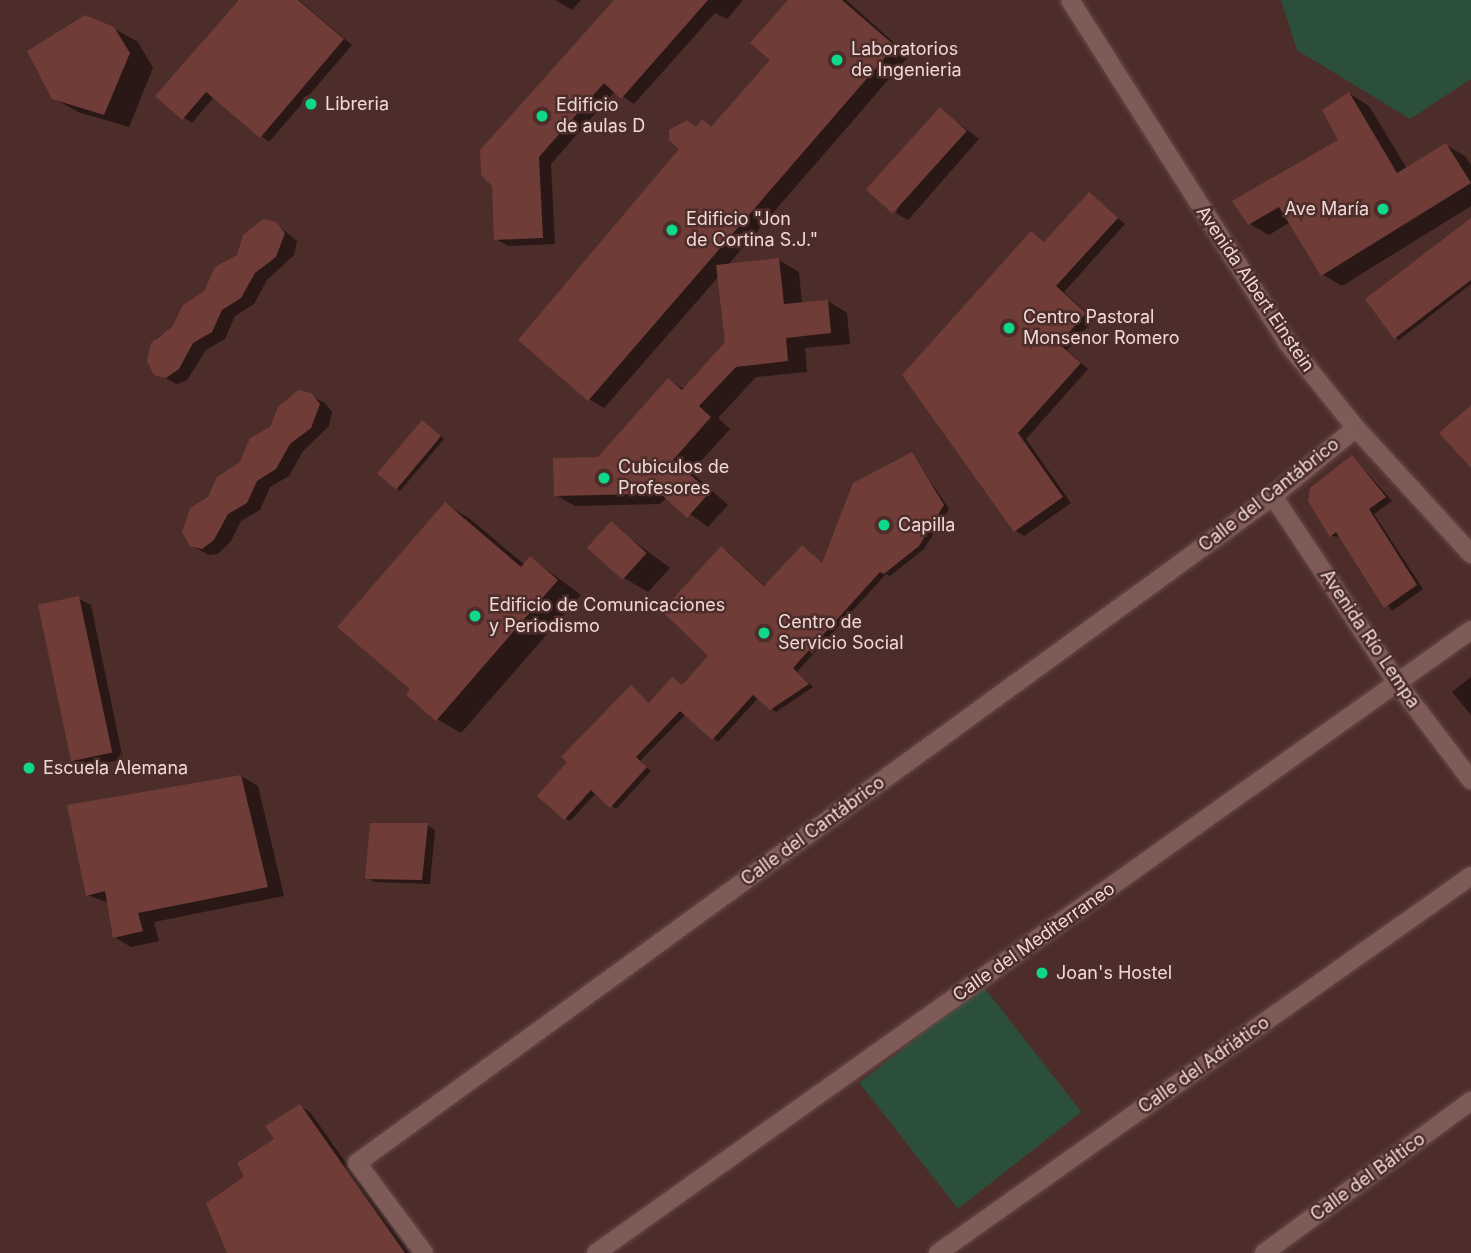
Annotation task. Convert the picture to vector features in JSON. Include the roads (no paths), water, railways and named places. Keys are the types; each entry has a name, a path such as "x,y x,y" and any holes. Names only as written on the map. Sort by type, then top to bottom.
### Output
{"street":[{"name":"Avenida Albert Einstein","path":"1070,0 1241,274 1286,341 1356,428 1471,554"},
{"name":"Calle del Cantábrico","path":"424,1253 356,1163 1273,496 1356,428"},
{"name":"Avenida Río Lempa","path":"1273,496 1398,684 1471,780"},
{"name":"Calle del Mediterraneo","path":"596,1253 1471,630"},
{"name":"Calle del Adriático","path":"938,1253 1471,876"},
{"name":"Calle del Báltico","path":"1264,1253 1471,1101"}],"place":[{"name":"Laboratorios de Ingenieria","path":"837,60"},
{"name":"Libreria","path":"311,104"},
{"name":"Edificio de aulas D","path":"542,116"},
{"name":"Ave María","path":"1383,209"},
{"name":"Edificio \"Jon de Cortina S.J.\"","path":"672,230"},
{"name":"Centro Pastoral Monsenor Romero","path":"1009,328"},
{"name":"Cubiculos de Profesores","path":"604,478"},
{"name":"Capilla","path":"884,525"},
{"name":"Edificio de Comunicaciones y Periodismo","path":"475,616"},
{"name":"Centro de Servicio Social","path":"764,633"},
{"name":"Escuela Alemana","path":"29,768"},
{"name":"Joan's Hostel","path":"1042,973"}]}
